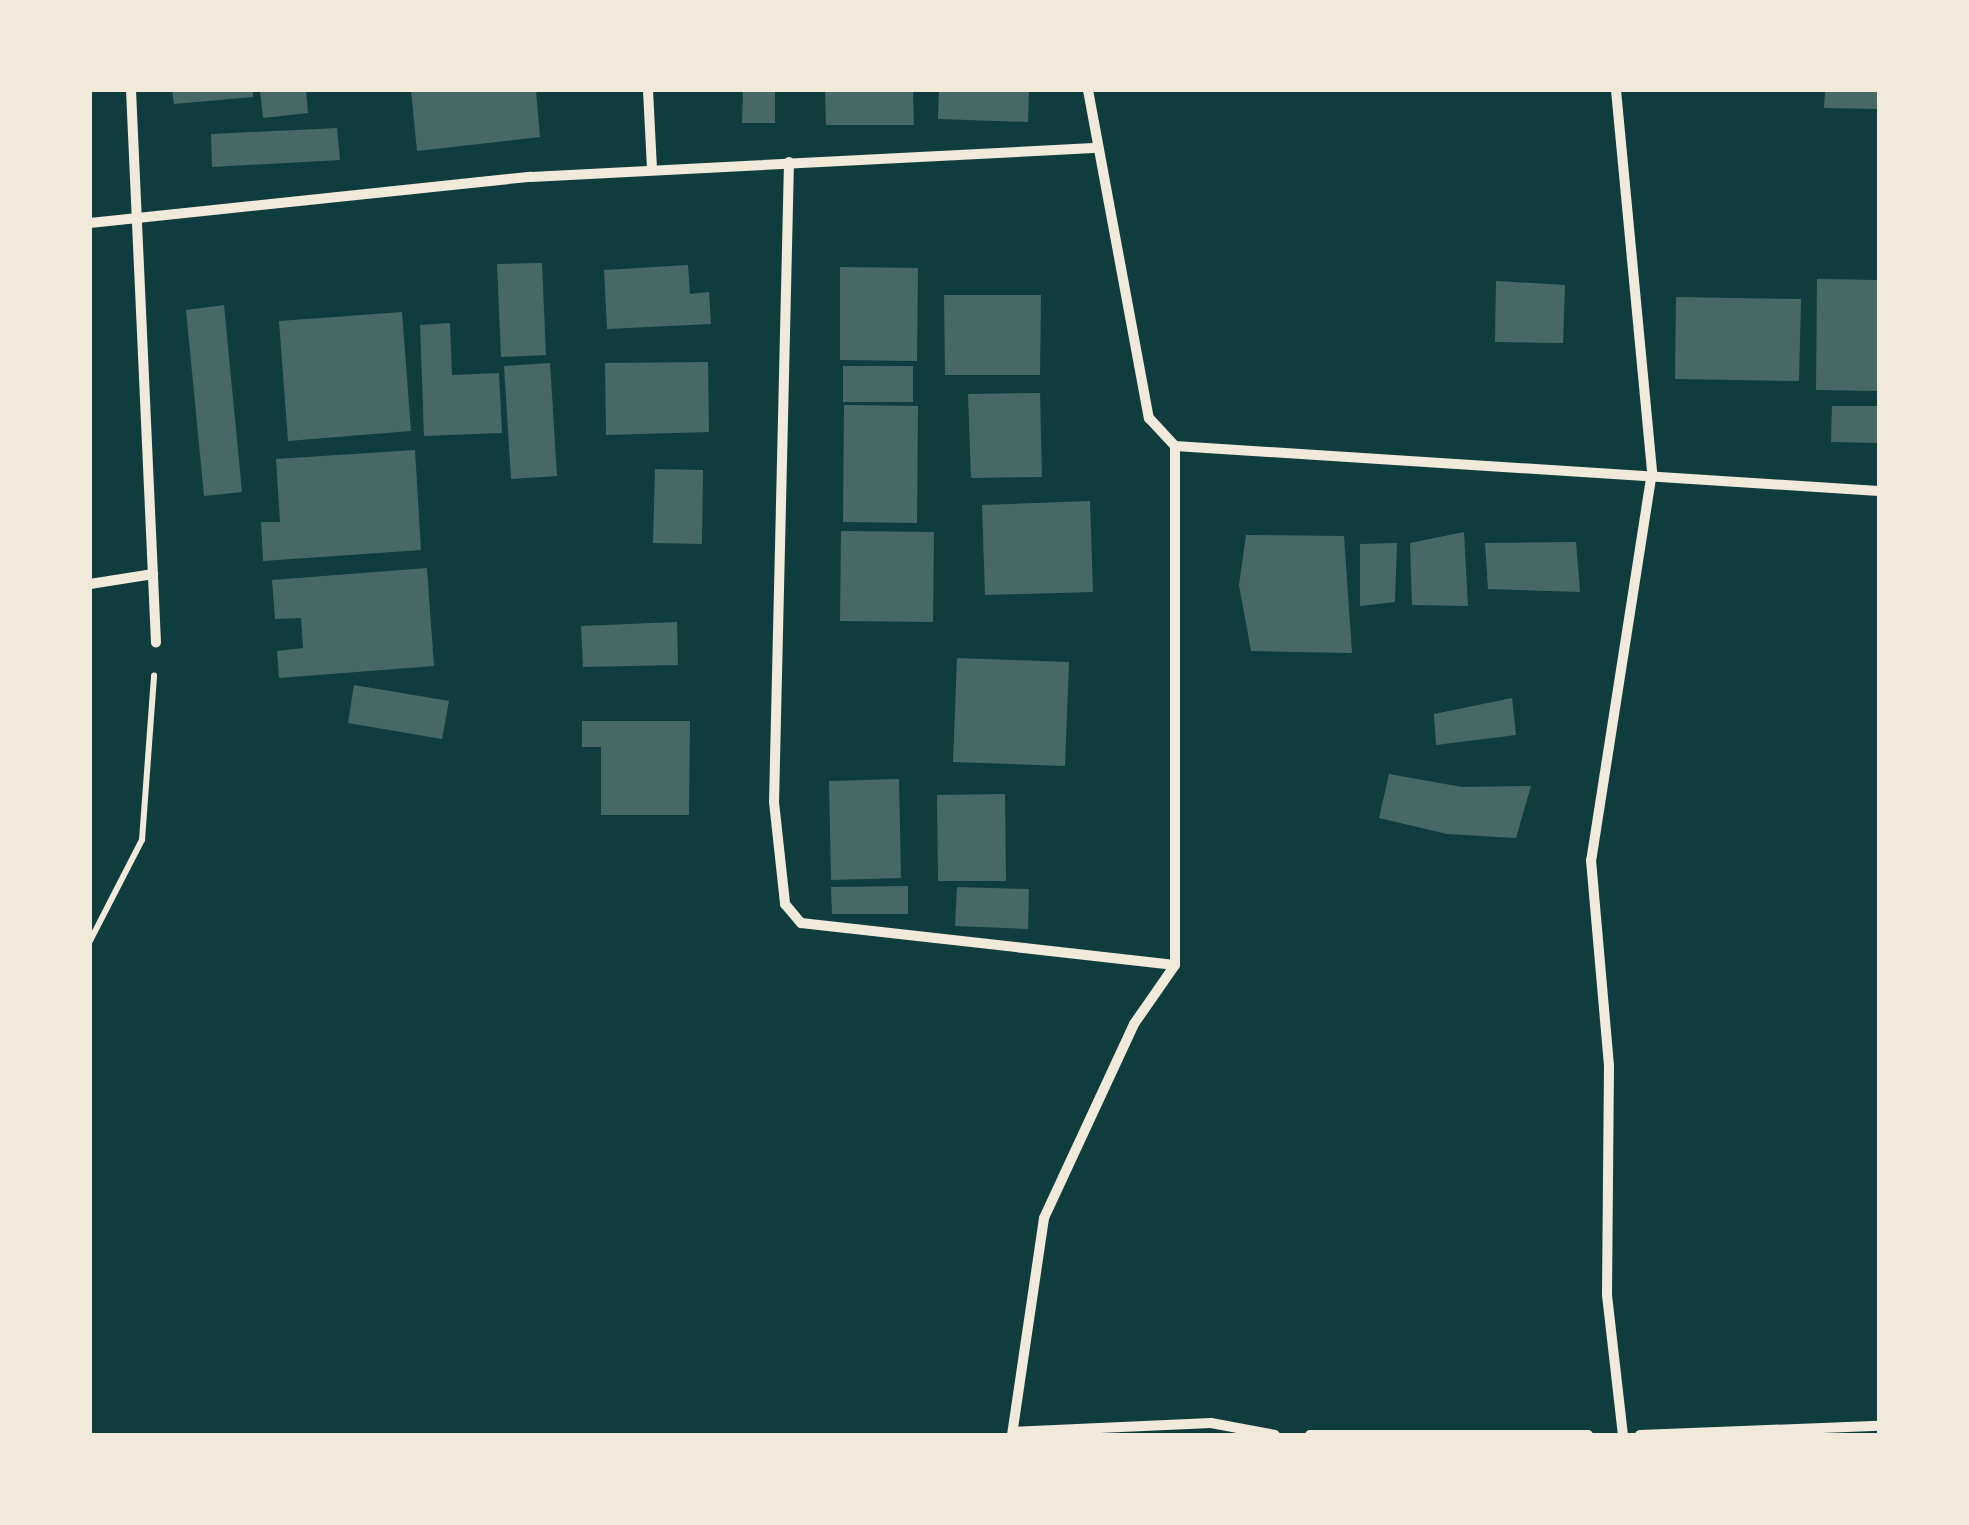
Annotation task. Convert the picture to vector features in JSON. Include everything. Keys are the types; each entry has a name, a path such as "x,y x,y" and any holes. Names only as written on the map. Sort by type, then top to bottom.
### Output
{"street":[{"path":"131,90 140,217 156,642"},
{"path":"648,90 652,170"},
{"path":"1088,90 1093,148 1149,418 1175,446 1221,456 1652,472 1879,491"},
{"path":"1616,90 1652,472 1591,860 1609,1065 1607,1295 1624,1435"},
{"path":"90,223 652,170 1093,148"},
{"path":"789,162 774,802 785,904 801,923 1175,965"},
{"path":"1175,446 1175,965 1134,1024 1044,1218 1013,1434 1211,1424 1276,1435"},
{"path":"90,584 154,574"},
{"path":"1640,1435 1879,1426"},
{"path":"1310,1435 1588,1435"}],"path":[{"path":"90,941 142,840 156,642"}],"building":[{"path":"172,90 253,90 253,97 174,104"},
{"path":"260,90 306,90 308,113 263,118"},
{"path":"411,90 536,91 540,137 417,151"},
{"path":"743,90 775,90 775,123 742,123"},
{"path":"825,90 913,90 914,125 826,125"},
{"path":"939,90 1029,90 1028,122 938,119"},
{"path":"1825,90 1879,90 1879,109 1824,108"},
{"path":"337,128 340,160 212,167 211,134"},
{"path":"542,263 546,355 501,357 497,264"},
{"path":"688,265 690,294 709,292 711,324 607,329 604,270"},
{"path":"840,267 918,268 917,361 840,360"},
{"path":"1817,279 1879,280 1879,391 1816,390"},
{"path":"1496,281 1565,285 1563,343 1495,342"},
{"path":"944,295 1041,295 1040,375 945,375"},
{"path":"1676,297 1801,299 1799,381 1675,379"},
{"path":"224,305 242,492 204,496 186,310"},
{"path":"402,312 411,431 288,441 279,321"},
{"path":"450,323 452,375 499,373 502,433 424,436 420,325"},
{"path":"708,362 709,432 606,435 605,363"},
{"path":"550,363 557,476 511,479 504,366"},
{"path":"843,366 913,366 913,402 843,402"},
{"path":"1040,393 1042,477 971,478 968,394"},
{"path":"844,405 918,406 917,523 843,522"},
{"path":"1832,406 1879,406 1879,443 1831,442"},
{"path":"415,450 421,550 263,561 261,522 280,522 276,459"},
{"path":"655,469 703,470 702,544 653,543"},
{"path":"1090,501 1093,592 985,595 982,505"},
{"path":"841,531 934,532 933,622 840,621"},
{"path":"1464,532 1468,606 1412,605 1410,543"},
{"path":"1246,535 1344,536 1352,653 1251,651 1239,585"},
{"path":"1576,542 1580,592 1488,589 1485,543"},
{"path":"1397,543 1395,602 1360,606 1360,544"},
{"path":"427,568 434,666 279,678 277,651 303,648 301,618 275,619 272,580"},
{"path":"677,622 678,665 583,667 581,626"},
{"path":"957,658 1069,662 1065,766 953,762"},
{"path":"354,685 449,701 442,739 348,723"},
{"path":"1512,698 1516,735 1436,745 1434,714"},
{"path":"582,721 690,721 689,815 601,815 601,747 582,747"},
{"path":"1389,774 1462,787 1531,786 1516,838 1447,834 1379,818"},
{"path":"899,779 901,878 831,880 829,781"},
{"path":"1005,794 1006,881 938,881 937,795"},
{"path":"908,886 908,914 832,914 831,887"},
{"path":"957,887 1029,889 1028,929 955,926"}]}
